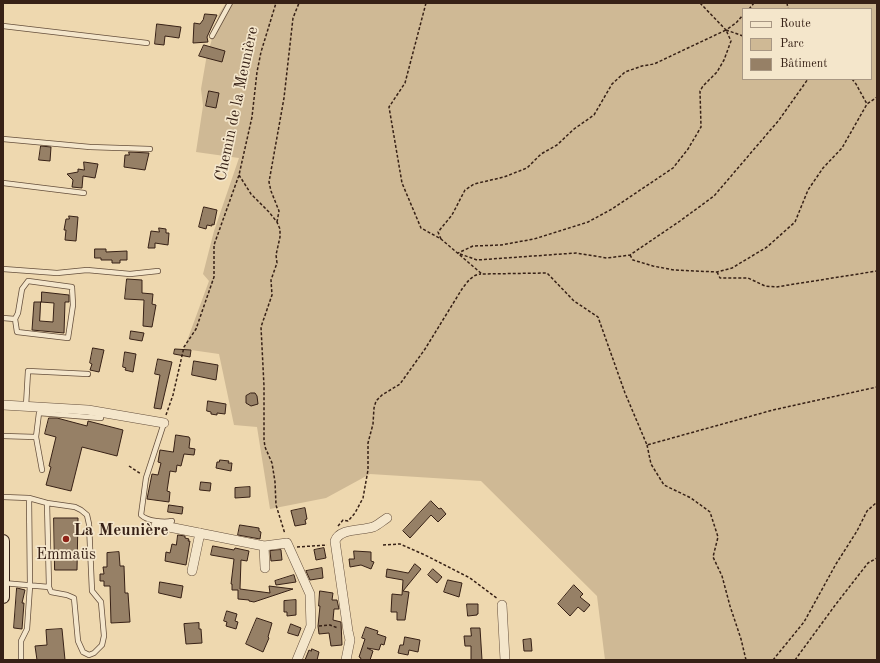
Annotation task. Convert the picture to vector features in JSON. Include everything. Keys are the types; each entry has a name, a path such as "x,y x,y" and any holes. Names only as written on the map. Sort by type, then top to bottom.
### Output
{"street":[{"path":"3,405 88,410 164,423"},
{"path":"346,660 350,640 336,541 350,531 372,527 387,518"},
{"path":"156,525 264,546 287,543 310,594 311,626 297,660"},
{"path":"192,571 200,533"},
{"path":"3,542 3,597"},
{"path":"264,546 265,568"},
{"path":"502,605 505,660"}],"lane":[{"path":"212,36 230,3"},
{"path":"3,26 147,44"},
{"path":"3,138 90,147 150,149"},
{"path":"3,183 84,193"},
{"path":"3,269 57,273 87,270 130,274 158,271"},
{"path":"28,281 72,287 73,305 68,338 17,332 15,319 18,313 22,289 28,281"},
{"path":"3,318 15,319"},
{"path":"26,407 28,371 88,374"},
{"path":"42,470 36,437 40,413 68,414 100,418"},
{"path":"164,423 146,478 141,515 146,519 168,522 172,521"},
{"path":"3,436 36,437"},
{"path":"3,497 29,498 47,503 75,507 87,515 89,524 92,591 101,602 104,636 102,646 94,653 89,654 83,652 78,641 74,598 67,594 52,592 49,587 47,503"},
{"path":"21,660 21,641 27,629 30,586 29,498"},
{"path":"3,583 49,587"}],"path":[{"name":"Chemin de la Meunière","path":"164,423 173,395 184,347 196,329 214,277 214,245 239,175 252,118 258,65 276,3"},
{"path":"277,222 279,211 269,182 284,98 293,18 299,3"},
{"path":"426,3 405,84 389,107 402,183 421,228 441,239 482,274"},
{"path":"458,253 474,246 501,245 534,239 588,222 612,209 673,168 688,149 701,128 700,91 717,72 724,60 731,41 726,30 700,3"},
{"path":"441,239 438,232 452,215 465,190 474,184 504,177 527,168 541,154 557,146 574,129 594,115 612,84 625,72 642,66 654,64 726,30 736,23 742,16"},
{"path":"726,30 742,36"},
{"path":"458,253 477,260 576,253 607,258 630,255 714,196 779,120 807,80"},
{"path":"853,80 867,104"},
{"path":"630,255 633,260 674,270 717,272 732,268 766,247 795,222 808,190 823,168 842,148 867,104 877,97"},
{"path":"239,175 251,194 269,212 277,222 280,229 276,255 277,263 271,280 272,295 261,327 264,386 264,440 265,447 272,463 276,505 287,543 295,547 336,541 340,522 343,520 348,521 355,513 363,498 368,470 368,443 373,424 376,401 400,384 425,349 462,289 470,280 478,274 547,273 574,301 598,317 626,393 647,444 651,464 664,485 691,498 710,512 718,537 713,557 722,576 746,660"},
{"path":"717,272 720,278 748,278 765,286 776,287 877,271"},
{"path":"647,444 773,410 876,387"},
{"path":"129,466 146,478"},
{"path":"773,660 804,622 867,511 877,502"},
{"path":"383,545 400,544 425,555 470,578 501,601 502,605"},
{"path":"795,660 868,563 877,558"},
{"path":"311,626 330,625 348,631"}],"green space":[{"path":"226,3 877,3 877,660 605,660 597,596 481,481 370,474 326,498 270,509 257,427 234,425 219,354 184,349 209,281 203,274 214,231 239,158 196,152 203,106 201,89 206,60 219,14"}],"building":[{"path":"205,14 217,15 207,37 208,42 193,43 194,23 200,24"},
{"path":"157,24 181,27 179,38 165,36 164,45 155,44"},
{"path":"204,45 225,51 222,62 199,56"},
{"path":"209,91 219,93 216,108 206,106"},
{"path":"41,146 51,147 50,161 39,160"},
{"path":"129,152 149,153 145,170 124,167 125,155 129,155"},
{"path":"84,162 98,164 95,178 83,176 82,188 72,187 73,180 67,174 78,172 78,169 84,170"},
{"path":"204,207 217,210 214,225 207,225 206,229 199,227"},
{"path":"69,216 78,217 76,241 65,240 66,230 64,230 66,219 69,219"},
{"path":"159,228 166,229 166,233 169,233 168,245 155,243 155,248 148,248 151,231 159,232"},
{"path":"95,249 106,249 106,252 127,251 127,260 120,260 120,263 112,263 112,260 101,260 101,258 95,258"},
{"path":"127,279 142,280 142,293 153,294 152,304 156,305 152,327 143,326 144,300 125,299"},
{"path":"42,292 69,295 69,302 65,302 64,333 32,330 34,302 41,302","holes":["41,302 54,303 53,322 40,321"]},
{"path":"131,331 144,333 142,341 130,339"},
{"path":"93,348 104,350 99,372 90,370"},
{"path":"175,349 191,350 190,357 174,354"},
{"path":"125,352 136,354 133,372 125,370 126,368 123,367"},
{"path":"158,359 172,362 161,409 154,408 160,375 155,374"},
{"path":"194,361 218,365 216,380 192,375"},
{"path":"251,393 255,393 257,396 258,404 251,406 246,403 246,396"},
{"path":"208,401 226,404 225,414 211,414 211,412 207,411"},
{"path":"49,418 57,418 87,426 88,421 123,430 117,456 82,447 71,491 46,485 51,467 49,466 56,437 45,434"},
{"path":"176,435 189,437 189,448 195,449 194,455 184,454 181,466 177,465 176,472 170,471 167,491 170,492 169,502 147,499 152,474 158,475 161,463 158,462 160,450 173,452"},
{"path":"220,460 229,461 228,463 232,463 231,471 216,468 217,462"},
{"path":"201,482 211,483 210,491 200,490"},
{"path":"250,487 250,497 235,498 235,488"},
{"path":"431,501 439,509 441,508 446,514 438,522 431,515 410,538 403,531"},
{"path":"169,505 183,507 182,514 168,512"},
{"path":"305,508 307,519 305,520 306,524 295,526 291,511"},
{"name":"Emmaüs","path":"54,518 78,518 77,570 55,570"},
{"path":"240,525 259,528 259,531 261,532 260,539 238,535"},
{"path":"178,535 185,536 185,538 189,539 188,541 190,541 186,565 165,561 166,552 170,553 172,544 176,545"},
{"path":"213,546 249,551 247,561 241,560 240,589 270,593 269,586 293,589 254,602 238,599 238,590 232,590 231,584 234,559 211,555"},
{"path":"324,548 326,558 316,560 314,550"},
{"path":"281,550 282,560 271,561 270,551"},
{"path":"354,551 371,552 371,561 374,562 371,569 361,565 350,567 349,559 354,559"},
{"path":"119,552 120,566 124,566 125,593 128,593 130,622 111,623 110,586 104,586 104,581 100,581 100,574 104,574 103,567 107,567 107,553"},
{"path":"415,564 421,569 403,591 409,592 405,620 397,620 397,612 391,612 392,594 402,595 403,580 386,577 387,569 408,573"},
{"path":"322,568 323,578 310,580 306,571"},
{"path":"433,569 442,577 437,583 428,575"},
{"path":"294,575 296,582 276,585 275,581"},
{"path":"448,580 462,583 459,597 444,592"},
{"path":"160,582 183,586 181,598 159,593"},
{"path":"574,585 583,594 580,597 590,605 584,612 578,607 570,616 558,604"},
{"path":"17,588 25,590 22,603 24,603 22,629 14,628"},
{"path":"320,591 333,593 332,600 337,600 339,609 334,609 333,620 341,622 342,645 331,646 329,633 319,634"},
{"path":"296,600 296,615 287,616 287,612 284,612 284,601"},
{"path":"467,604 478,604 477,615 468,616"},
{"path":"227,611 237,614 235,621 238,622 236,629 226,626 227,622 224,621"},
{"path":"257,618 272,623 269,638 263,652 246,644"},
{"path":"199,623 202,643 186,644 184,624"},
{"path":"291,624 301,628 298,636 288,633"},
{"path":"366,627 378,631 377,634 386,637 384,645 381,644 379,650 367,648 373,651 370,660 360,660 361,658 359,657 365,639 362,638"},
{"path":"471,628 480,628 482,660 471,660 471,646 465,646 464,636 471,636"},
{"path":"62,629 65,660 37,660 35,646 47,645 46,630"},
{"path":"405,637 420,640 418,652 409,650 408,655 398,653 400,645 403,645"},
{"path":"531,639 532,651 524,651 523,640"},
{"path":"312,649 319,652 317,660 305,660 309,650 311,651"}],"place":[{"name":"Emmaüs","path":"66,539"}],"district":[{"name":"La Meunière","path":"121,531"}]}
